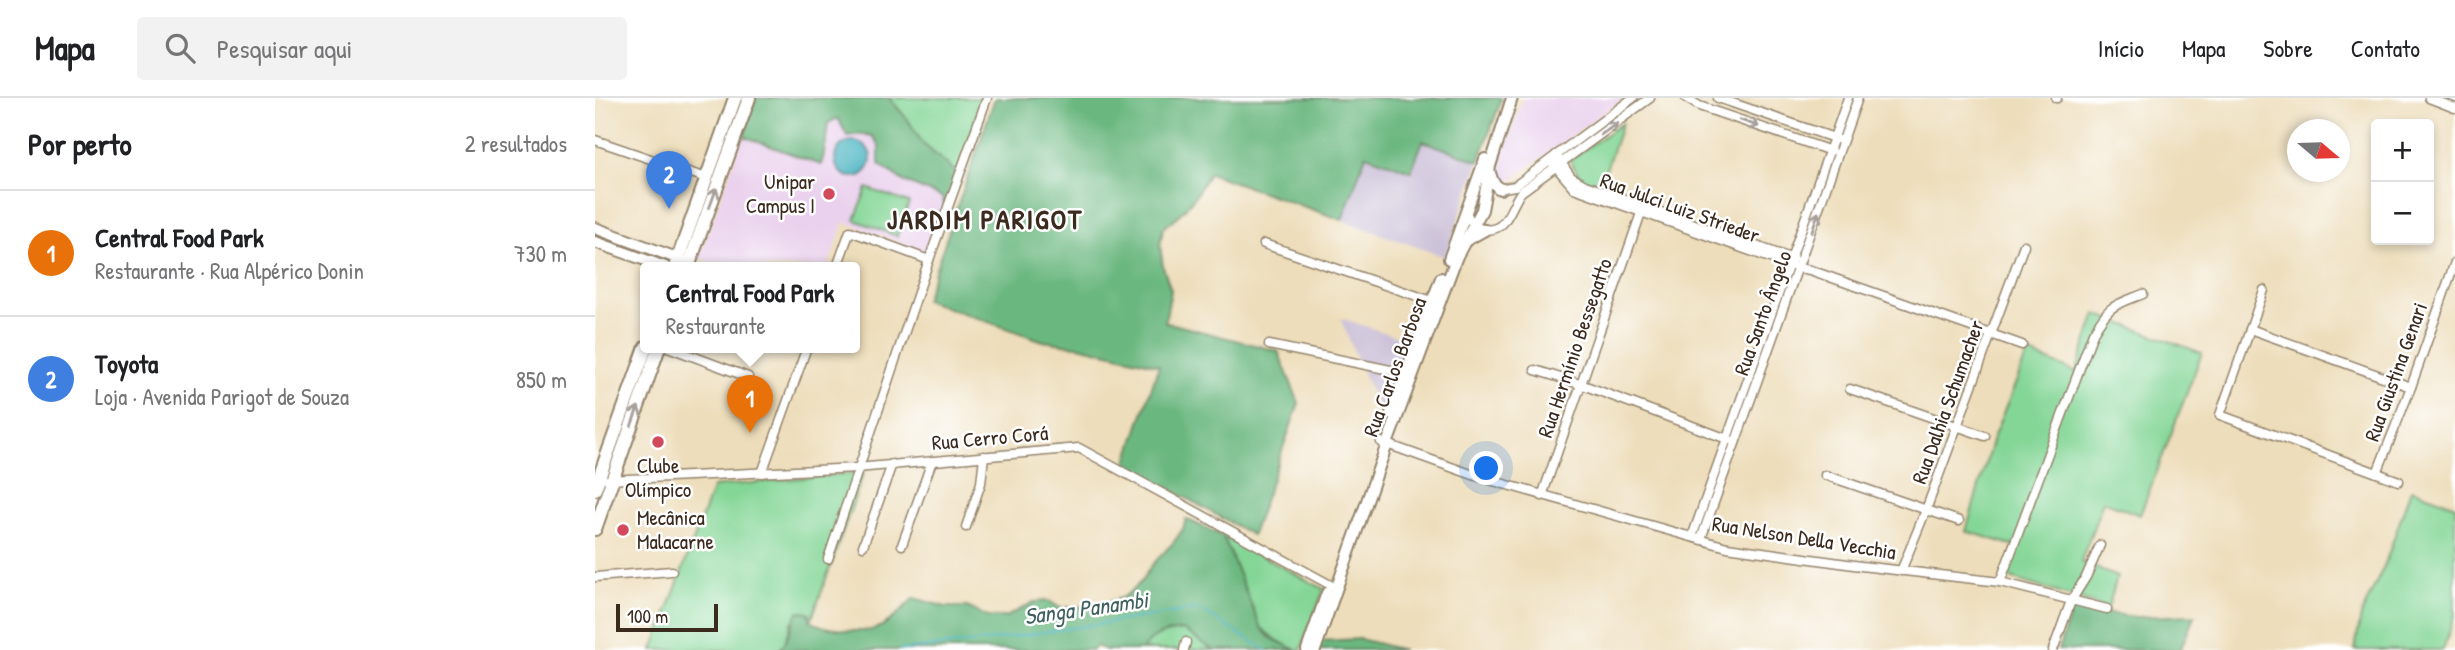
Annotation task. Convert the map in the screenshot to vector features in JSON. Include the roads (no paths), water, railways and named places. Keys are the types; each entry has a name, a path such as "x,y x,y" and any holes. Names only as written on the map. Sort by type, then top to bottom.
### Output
{"main road":[{"path":"735,98 733,120 739,120 742,116"},
{"path":"686,262 706,178 735,98"},
{"path":"687,262 749,98"},
{"path":"723,133 729,130 731,136 723,170"},
{"path":"600,481 644,353"},
{"path":"600,481 656,353"},
{"path":"595,528 605,488 604,480 600,481"}],"street":[{"path":"828,559 857,468 987,98"},
{"name":"Rua Carlos Barbosa","path":"1384,443 1405,373 1467,214 1506,98"},
{"name":"Rua Carlos Barbosa","path":"1307,650 1457,256 1465,242 1480,228 1490,166 1512,98"},
{"path":"1467,214 1480,228 1495,229 1502,225 1512,212 1521,192 1633,98"},
{"path":"1473,195 1486,188 1515,186 1650,98"},
{"path":"1686,98 1699,106 1839,154"},
{"path":"1718,98 1843,142"},
{"name":"Rua Santo Ângelo","path":"1696,538 1848,98"},
{"name":"Rua Santo Ângelo","path":"1731,440 1799,265 1858,98"},
{"path":"2428,98 2455,108"},
{"path":"595,140 706,178"},
{"name":"Rua Julci Luiz Strieder","path":"1555,161 1574,188 1641,213 1790,261"},
{"name":"Rua Julci Luiz Strieder","path":"1555,161 1571,177 1585,185 1810,270 2022,345"},
{"path":"1490,166 1493,182 1500,188"},
{"name":"Rua Hermínio Bessegatto","path":"1542,496 1641,213"},
{"path":"649,262 596,245 598,230 681,262"},
{"path":"839,262 850,232 929,260"},
{"path":"1264,244 1432,301"},
{"name":"Rua Dalhia Schumacher","path":"1901,571 2024,244"},
{"name":"Rua Giustina Genari","path":"2399,481 2377,473 2455,262"},
{"path":"2264,289 2220,415 2377,473"},
{"path":"2000,582 2093,333 2103,316 2114,305 2143,295"},
{"path":"2250,329 2411,387"},
{"path":"1269,345 1405,373"},
{"path":"684,353 748,377"},
{"path":"762,473 805,353"},
{"path":"1535,370 1731,440"},
{"path":"1850,389 1985,436"},
{"name":"Rua Nelson Della Vecchia","path":"1384,443 1479,477 1727,547 2000,582 2107,610"},
{"name":"Rua Cerro Corá","path":"600,481 857,468 1079,448 1332,587"},
{"path":"966,527 981,483 984,456"},
{"path":"902,545 932,461"},
{"path":"863,546 892,464"},
{"path":"1825,475 1959,521"},
{"path":"2053,650 2071,601 2086,577 2100,545"},
{"path":"595,577 672,571"},
{"name":"Rua Carlos Barbosa","path":"1315,650 1332,587"}],"water":[{"path":"853,141 866,146 871,159 866,172 853,177 840,172 835,159 840,146"}],"waterway":[{"name":"Sanga Panambi","path":"900,650 978,642 1198,609 1266,650"}],"place":[{"name":"Unipar Campus I","path":"829,194"},
{"name":"Toyota","path":"669,209"},
{"name":"Central Food Park","path":"750,433"},
{"name":"Clube Olímpico","path":"658,442"},
{"name":"Mecânica Malacarne","path":"623,530"}],"district":[{"name":"JARDIM PARIGOT","path":"985,219"}]}
